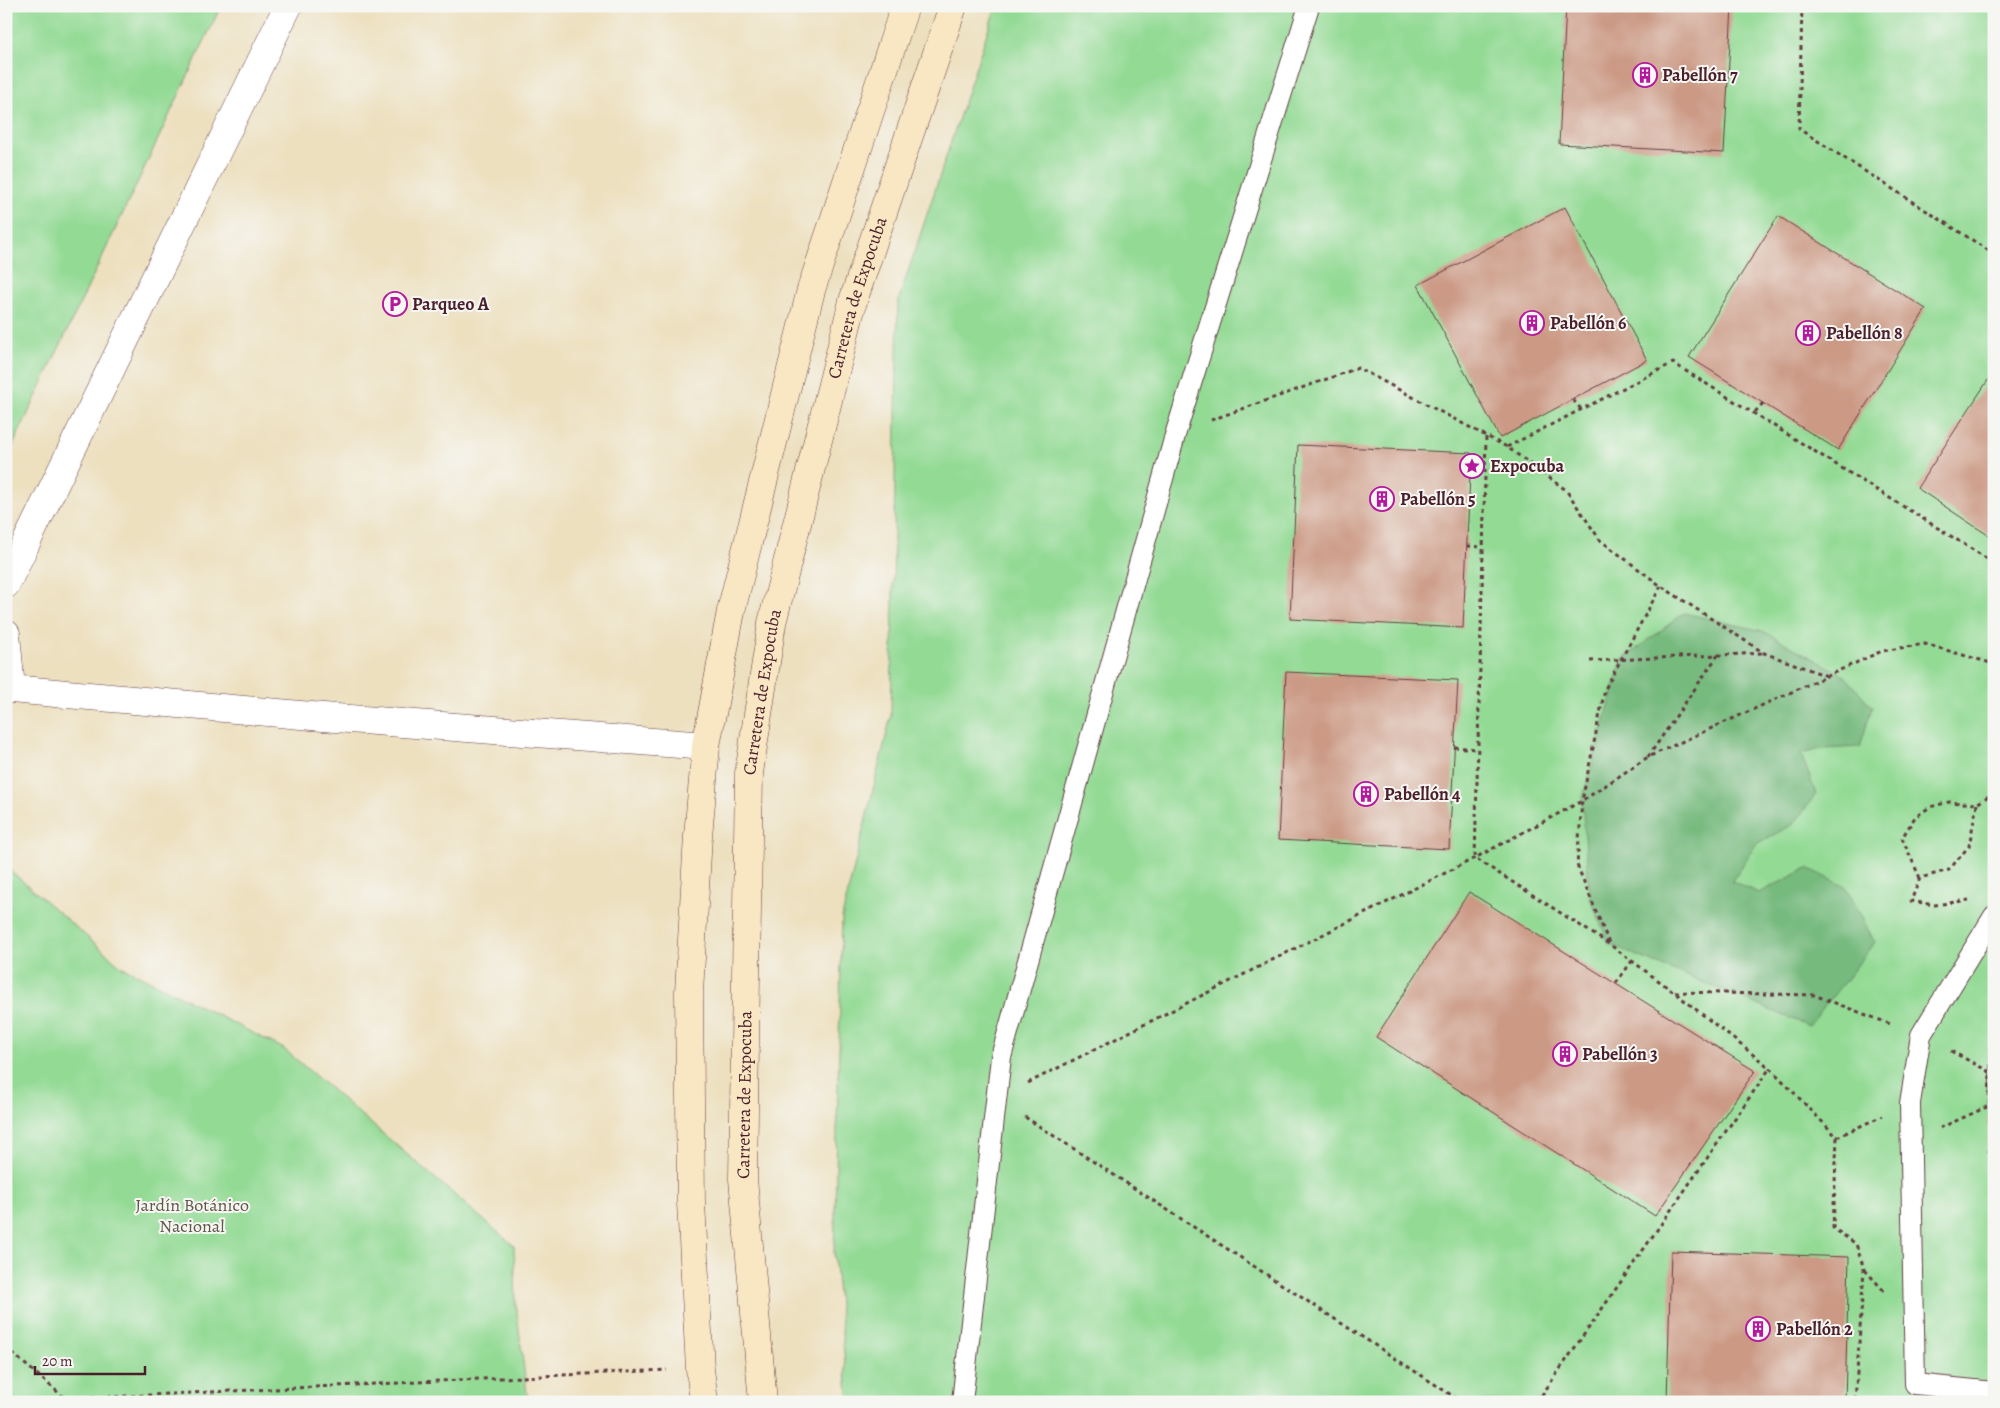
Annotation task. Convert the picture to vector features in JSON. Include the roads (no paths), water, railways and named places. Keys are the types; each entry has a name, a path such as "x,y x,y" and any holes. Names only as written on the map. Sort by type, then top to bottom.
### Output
{"main road":[{"path":"704,1402 700,1368 691,1202 689,992 698,836 706,746 731,611 811,290 905,6"},
{"name":"Carretera de Expocuba","path":"763,1402 743,1179 749,773 772,623 853,301 953,6"}],"street":[{"path":"6,584 288,6"},
{"path":"6,634 9,692 706,746"}],"lane":[{"path":"962,1402 1001,1057 1176,432 1309,6"},
{"path":"1994,916 1921,1035 1910,1103 1915,1384 1994,1392"}],"place":[{"name":"Pabellón 7","path":"1645,75"},
{"name":"Parqueo A","path":"395,304"},
{"name":"Pabellón 6","path":"1532,323"},
{"name":"Pabellón 8","path":"1808,333"},
{"name":"Expocuba","path":"1472,466"},
{"name":"Pabellón 5","path":"1382,499"},
{"name":"Pabellón 4","path":"1366,794"},
{"name":"Pabellón 3","path":"1565,1054"},
{"name":"Pabellón 2","path":"1758,1329"}],"park label":[{"name":"Jardín Botánico Nacional","path":"192,1215"}]}
